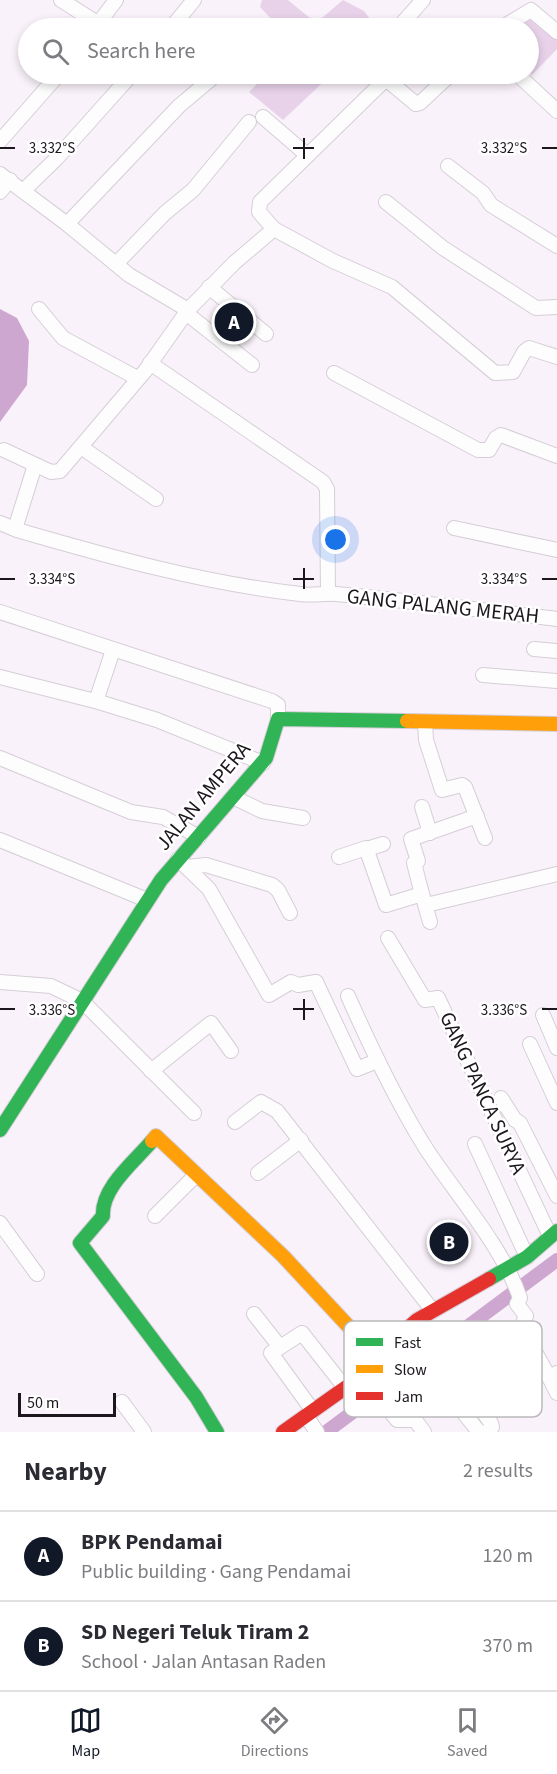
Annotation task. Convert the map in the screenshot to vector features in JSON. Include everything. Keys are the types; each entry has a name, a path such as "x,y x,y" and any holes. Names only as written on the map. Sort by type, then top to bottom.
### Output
{"street":[{"path":"62,0 87,18"},
{"path":"105,18 116,0"},
{"path":"179,18 194,0"},
{"path":"407,18 423,0"},
{"path":"518,18 531,10 557,32"},
{"path":"0,141 50,84"},
{"path":"23,191 57,158 123,84"},
{"path":"67,224 179,106 205,84"},
{"path":"381,84 356,111 306,154 260,202 259,212 274,228 333,261 392,287 495,373 513,372 524,352 529,348 557,357"},
{"path":"397,84 416,104 440,84"},
{"path":"528,84 557,111"},
{"path":"263,117 306,154"},
{"path":"116,264 165,213 193,190 249,122"},
{"path":"448,166 483,193 491,206 557,246"},
{"path":"0,192 5,177 116,264 187,312 252,365"},
{"path":"386,202 443,248 536,308 557,307"},
{"path":"4,450 55,473 81,447 209,287 274,228"},
{"path":"209,287 266,334"},
{"path":"39,309 63,338 137,378"},
{"name":"GANG PALANG MERAH","path":"150,363 323,482 327,489 328,593 557,619"},
{"path":"334,373 478,450 489,450 496,438 501,435 557,456"},
{"path":"81,447 156,499"},
{"path":"15,529 35,465"},
{"path":"0,523 174,573 302,595 328,593"},
{"path":"454,528 557,550"},
{"path":"0,612 272,701 278,705 279,719 557,724"},
{"path":"534,649 557,651"},
{"path":"99,702 98,695 113,650"},
{"path":"483,675 557,681"},
{"path":"0,677 99,702 157,720 263,763"},
{"name":"JALAN AMPERA","path":"0,1130 147,900 183,863 199,837 263,763 279,719"},
{"path":"425,722 426,740 442,790"},
{"path":"0,758 131,812 163,817 199,837"},
{"path":"430,833 425,801 442,790 464,785 485,838"},
{"path":"233,797 262,811 303,818"},
{"path":"430,922 414,863 418,861 411,839 477,816"},
{"path":"0,840 147,900"},
{"path":"339,857 382,844"},
{"path":"367,849 386,905 424,900 557,874"},
{"path":"183,863 206,865 272,885 278,890 290,913"},
{"path":"183,863 209,889 269,994 291,982 298,985 316,982 357,1070 377,1061"},
{"name":"GANG PANCA SURYA","path":"388,938 424,1000 438,998 554,1233"},
{"path":"0,982 51,986 82,1001 194,1113"},
{"path":"348,996 377,1061 415,1131 507,1270 518,1294 517,1304 526,1316 524,1321"},
{"path":"543,1015 557,1048"},
{"path":"152,1071 211,1023 231,1051"},
{"path":"530,1044 557,1103"},
{"path":"501,1098 514,1120 520,1123 557,1196"},
{"path":"235,1122 263,1101 277,1111 433,1311"},
{"path":"217,1432 196,1396 80,1243 103,1216 102,1203 109,1191 156,1136 283,1256 344,1322"},
{"path":"258,1173 301,1140"},
{"path":"475,1144 527,1257"},
{"path":"155,1216 196,1175"},
{"path":"0,1223 37,1274"},
{"path":"420,1321 433,1311 527,1257 554,1233"},
{"path":"255,1314 280,1347"},
{"path":"317,1432 271,1353 302,1333 344,1386"},
{"path":"542,1359 553,1375 557,1393"},
{"path":"283,1432 344,1390"},
{"path":"122,1402 144,1432"},
{"path":"394,1417 397,1420 415,1420 424,1432"},
{"path":"467,1417 479,1432"},
{"path":"486,1417 492,1427 487,1432"}],"shaded area":[{"path":"262,0 288,0 310,18 270,18 260,7"},
{"path":"343,0 364,11 369,18 322,18"},
{"path":"531,12 537,18 522,18"},
{"path":"539,20 557,37 557,49 539,68"},
{"path":"257,84 321,84 283,120 249,92"},
{"path":"0,309 17,318 29,341 27,385 0,422"}],"waterway":[{"path":"475,1321 557,1260"},
{"path":"326,1432 346,1417"}],"traffic: fast":[{"path":"0,1130 161,880 266,758 278,719 407,721"},
{"path":"152,1141 120,1176 107,1195 103,1216 80,1243 196,1397 217,1432"},
{"path":"489,1279 527,1257 557,1231"}],"traffic: slow":[{"path":"407,721 557,724"},
{"path":"152,1141 156,1136 283,1256 344,1322"}],"traffic: jam":[{"path":"416,1321 489,1279"},
{"path":"283,1432 344,1389"}],"place":[{"name":"BPK Pendamai","path":"234,322"},
{"name":"SD Negeri Teluk Tiram 2","path":"449,1242"}]}
